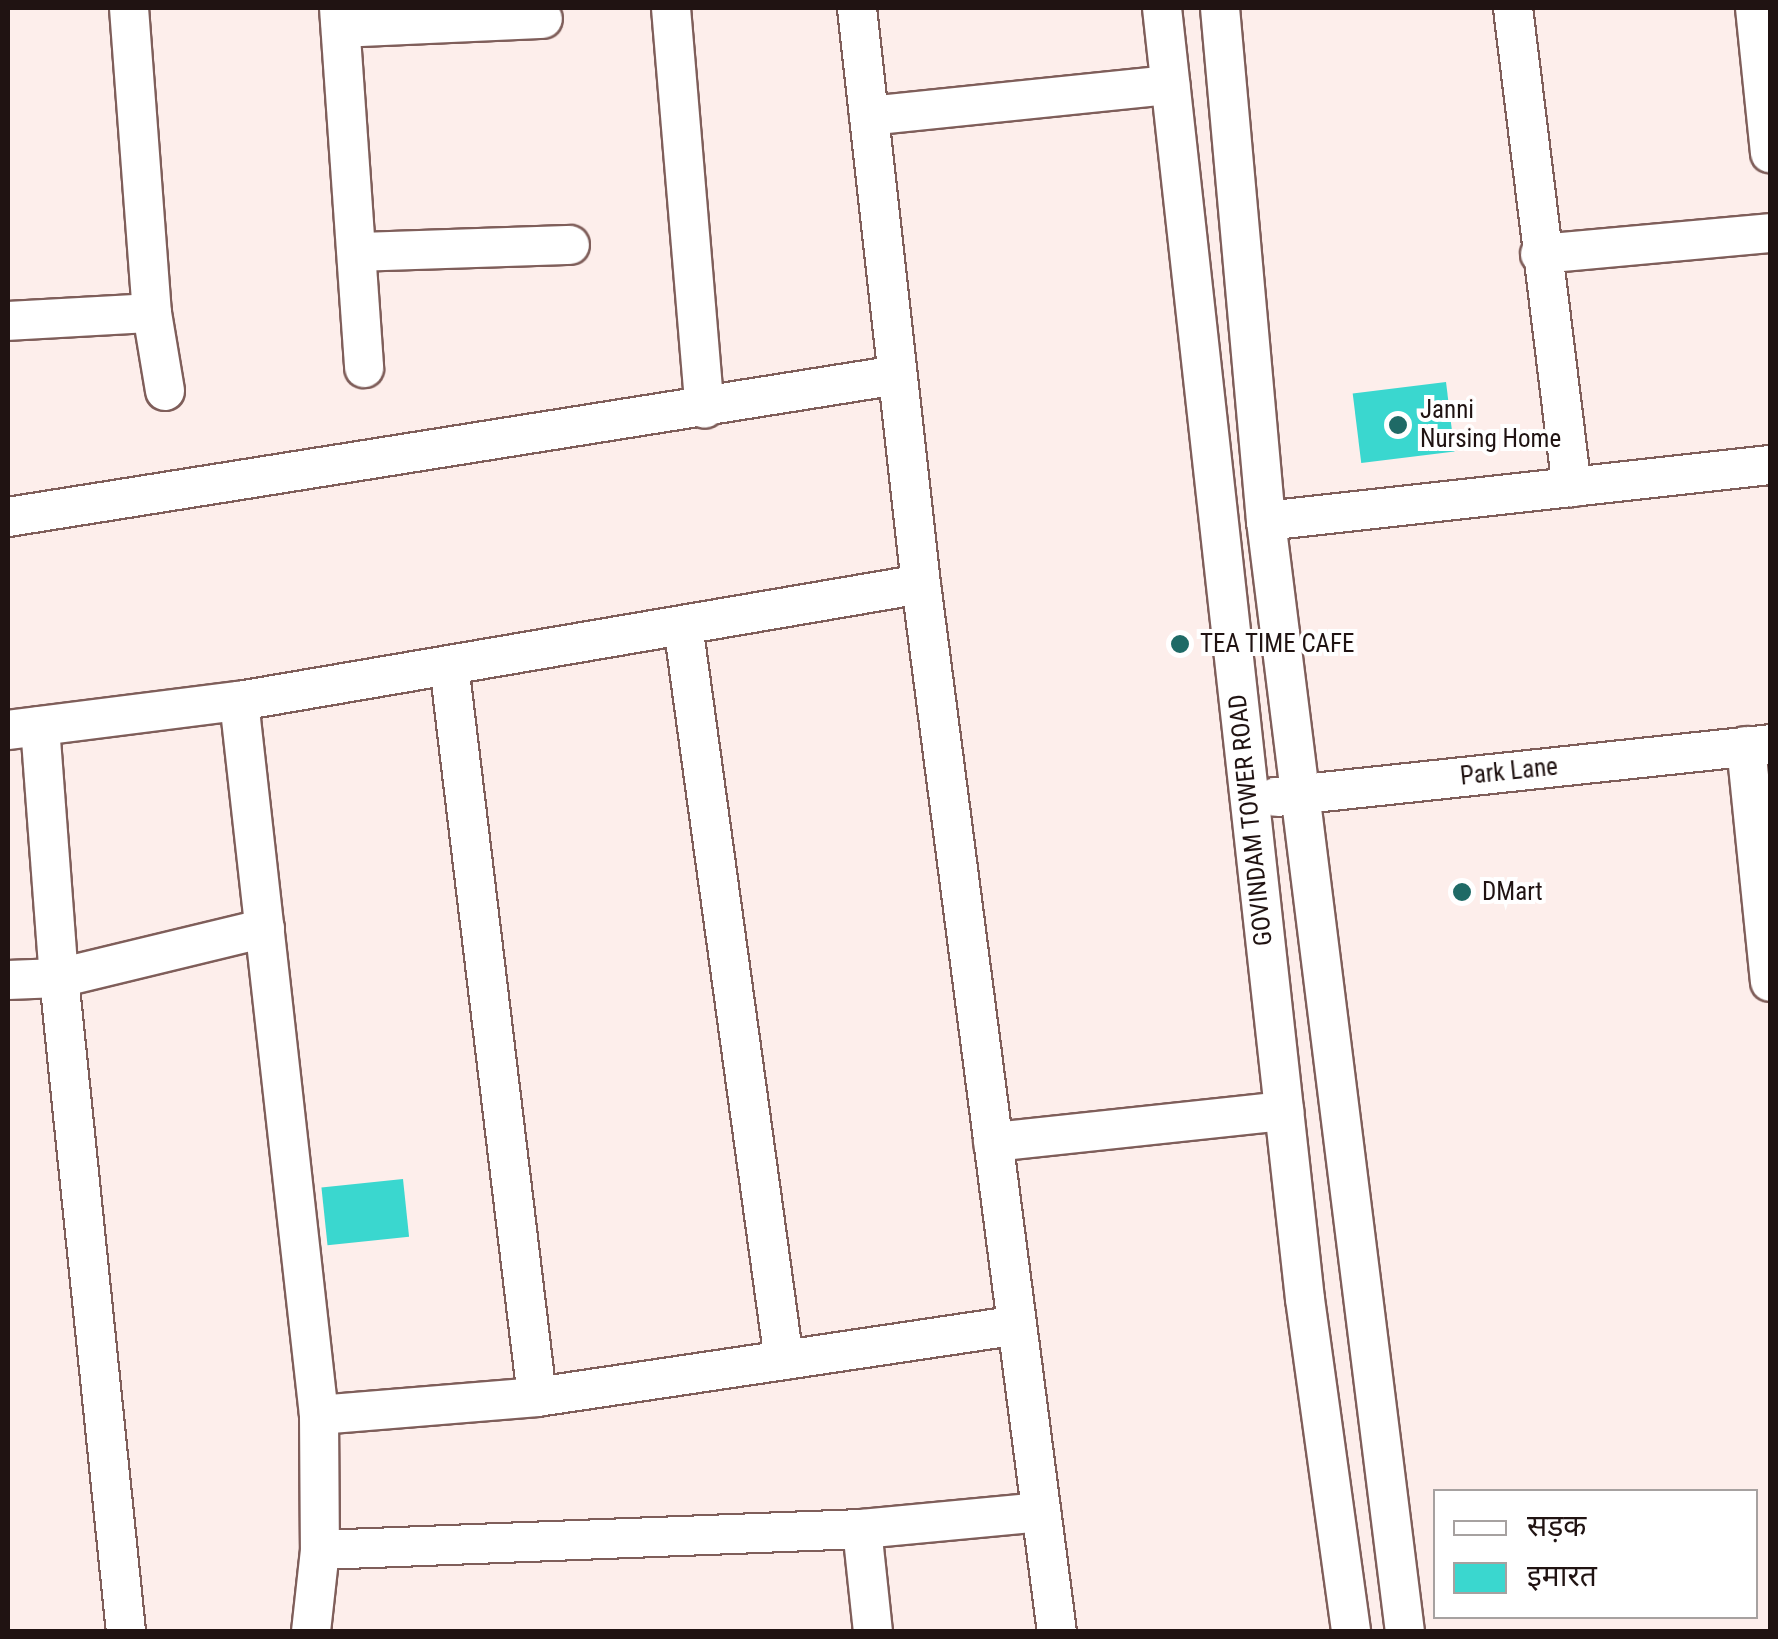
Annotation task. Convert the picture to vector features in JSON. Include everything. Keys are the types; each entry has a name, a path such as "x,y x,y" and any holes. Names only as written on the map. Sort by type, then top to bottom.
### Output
{"street":[{"path":"129,8 152,313 165,391"},
{"path":"671,8 705,408"},
{"path":"857,8 920,584 1057,1632"},
{"name":"GOVINDAM TOWER ROAD","path":"1162,8 1284,1111 1351,1632"},
{"name":"GOVINDAM TOWER ROAD","path":"1220,8 1266,521 1404,1632"},
{"path":"1513,8 1540,254 1572,487"},
{"path":"1756,8 1770,153"},
{"path":"364,368 340,18 542,19"},
{"path":"870,116 1170,85"},
{"path":"1540,254 1770,233"},
{"path":"358,252 570,245"},
{"path":"8,320 152,313"},
{"path":"8,517 898,375"},
{"path":"1266,521 1770,465"},
{"path":"126,1632 59,978 24,728 239,700 920,584"},
{"path":"683,625 784,1360"},
{"path":"449,665 537,1397"},
{"path":"239,700 319,1415 320,1550 311,1632"},
{"path":"1758,745 1770,982"},
{"name":"Park Lane","path":"1248,800 1758,745"},
{"path":"8,980 59,978 265,928"},
{"path":"993,1142 1284,1111"},
{"path":"319,1415 537,1397 1017,1325"},
{"path":"320,1550 862,1529 1041,1512"},
{"path":"862,1529 873,1632"}],"building":[{"path":"1446,382 1455,451 1361,463 1353,393"},
{"path":"403,1179 409,1237 328,1245 321,1188"}],"place":[{"name":"Janni Nursing Home","path":"1398,425"},
{"name":"TEA TIME CAFE","path":"1180,644"},
{"name":"DMart","path":"1462,892"}]}
